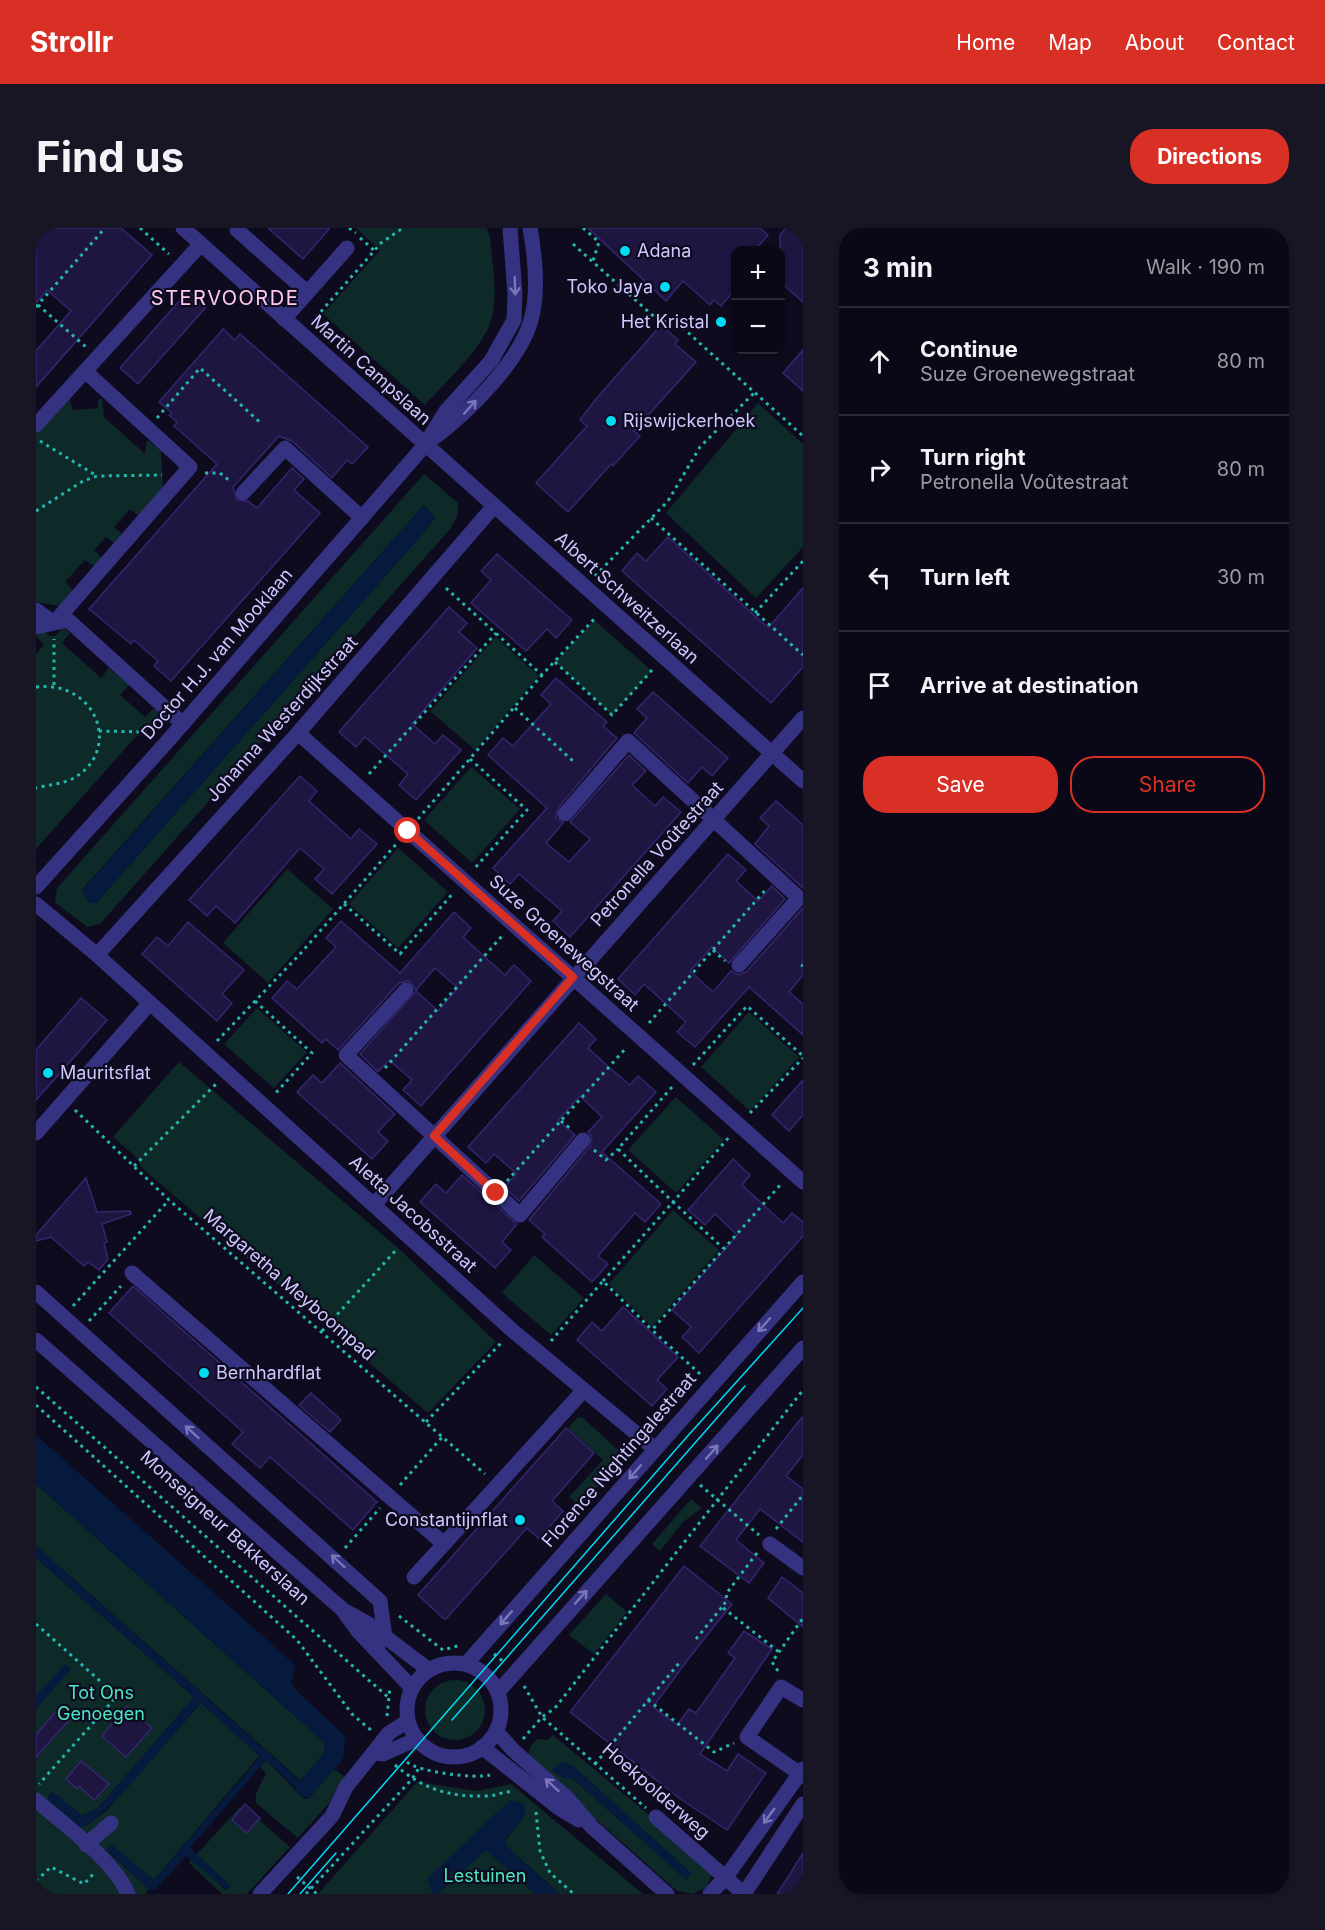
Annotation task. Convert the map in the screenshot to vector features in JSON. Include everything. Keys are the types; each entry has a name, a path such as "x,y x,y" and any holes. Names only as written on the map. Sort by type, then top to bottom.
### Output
{"street":[{"name":"Martin Campslaan","path":"183,228 425,445"},
{"name":"Doctor H.J. van Mooklaan","path":"36,887 183,724 362,518 425,445 446,411 491,361 514,320 515,294 510,228"},
{"name":"Doctor H.J. van Mooklaan","path":"425,445 457,422 501,372 523,339 531,320 534,297 534,250 530,228"},
{"path":"237,230 307,292"},
{"path":"36,425 201,244"},
{"path":"284,319 347,248"},
{"path":"54,622 190,466 85,371"},
{"name":"Albert Schweitzerlaan","path":"425,445 803,781"},
{"path":"243,493 285,448 362,518"},
{"name":"Johanna Westerdijkstraat","path":"97,955 298,733 494,506"},
{"path":"36,610 54,622"},
{"path":"36,627 68,620 183,724"},
{"name":"Petronella Voûtestraat","path":"374,1205 803,718"},
{"name":"Suze Groenewegstraat","path":"298,733 797,1177"},
{"path":"565,814 628,741 799,898 739,965"},
{"name":"Aletta Jacobsstraat","path":"36,904 97,955 513,1331 655,1449"},
{"path":"406,990 346,1055 520,1215 583,1140"},
{"path":"36,1133 150,1003"},
{"path":"132,1273 444,1544"},
{"name":"Florence Nightingalestraat","path":"466,1664 803,1282"},
{"path":"36,1292 380,1601 380,1642"},
{"name":"Monseigneur Bekkerslaan","path":"36,1340 380,1642 429,1670"},
{"path":"498,1692 803,1348"},
{"path":"414,1577 583,1391"},
{"path":"768,1542 803,1568"},
{"name":"Monseigneur Bekkerslaan","path":"380,1642 412,1688"},
{"path":"447,1664 466,1664 482,1671 498,1692 501,1718 496,1731 482,1747 469,1754 454,1757 433,1751 417,1739 408,1721 407,1710 412,1688 429,1670 447,1664"},
{"path":"711,1894 802,1773 747,1737 781,1686 803,1700"},
{"path":"260,1894 332,1816 346,1787 379,1751 389,1733 408,1721"},
{"path":"496,1731 513,1750 567,1798 592,1827 667,1894"},
{"path":"379,1751 417,1739"},
{"path":"482,1747 559,1808 592,1827"},
{"path":"36,1800 104,1862 119,1878 128,1894"},
{"path":"744,1894 803,1804"},
{"name":"Hoekpolderweg","path":"656,1817 744,1894"},
{"path":"86,1845 111,1823"}],"path":[{"path":"98,357 37,306 105,228"},
{"path":"140,228 182,265"},
{"path":"301,334 381,243 403,228"},
{"path":"583,228 599,242 593,261"},
{"path":"573,244 660,322 674,320 803,436"},
{"path":"148,428 200,368 262,424"},
{"path":"585,586 668,501 700,447 754,393"},
{"path":"36,438 98,476"},
{"path":"36,511 83,481 98,476 220,473 243,493"},
{"path":"651,518 803,656"},
{"path":"755,613 803,561"},
{"path":"433,576 542,675"},
{"path":"205,1054 408,831 542,675 606,606"},
{"path":"54,622 54,685"},
{"path":"358,786 496,633"},
{"path":"555,662 612,715 664,657"},
{"path":"36,687 54,685 82,697 94,713 99,731 96,753 89,765 72,780 36,788"},
{"path":"515,708 573,761"},
{"path":"99,731 148,732 166,743"},
{"path":"648,1024 777,878"},
{"path":"374,1081 502,936"},
{"path":"255,1001 312,1053 264,1106"},
{"path":"496,1193 626,1048"},
{"path":"739,1125 803,1058"},
{"path":"134,1166 226,1073"},
{"name":"Margaretha Meyboompad","path":"65,1101 169,1200 322,1330 498,1486"},
{"path":"652,1330 723,1248 797,1177"},
{"path":"64,1316 169,1200"},
{"path":"540,1354 673,1202 723,1248"},
{"path":"322,1330 408,1236"},
{"path":"80,1331 132,1273"},
{"path":"603,1281 652,1330 712,1384"},
{"path":"426,1422 513,1331"},
{"name":"Monseigneur Bekkerslaan","path":"36,1387 388,1698"},
{"path":"542,1717 555,1708 803,1390"},
{"path":"36,1405 297,1640 352,1714 372,1731 379,1751 412,1779 425,1787 473,1797 494,1796 507,1791 517,1793"},
{"path":"698,1468 700,1485 768,1542"},
{"path":"696,1639 727,1600 726,1594 803,1496"},
{"path":"380,1601 443,1650 475,1639 483,1645"},
{"path":"722,1607 779,1652"},
{"path":"781,1686 781,1677 772,1662 803,1617"},
{"path":"36,1624 117,1696 36,1787"},
{"name":"Hoekpolderweg","path":"483,1645 514,1672 542,1717 656,1817"},
{"path":"595,1764 680,1662"},
{"path":"648,1700 714,1752 747,1737"},
{"path":"306,1894 412,1779 419,1768"},
{"path":"532,1805 537,1814 540,1851 550,1873 574,1894"},
{"path":"36,1881 51,1867 84,1884 104,1862"},
{"path":"311,1889 317,1894"}],"green space":[{"path":"356,228 487,228 494,278 492,317 482,340 473,352 425,405 323,314 380,250"},
{"path":"69,397 73,410 98,408 98,400 102,398 104,417 145,454 147,440 161,450 163,493 140,517 130,509 114,527 123,535 115,544 106,537 94,550 102,558 95,567 85,560 65,582 74,591 59,606 36,602 36,434"},
{"path":"758,403 803,444 803,547 756,598 666,513"},
{"path":"424,474 458,503 458,514 451,528 100,924 87,927 55,902 57,888","holes":["424,505 435,518 96,903 91,903 81,891"]},
{"path":"594,620 652,671 612,715 555,662"},
{"path":"63,627 70,633 62,643 101,678 109,668 129,685 120,695 145,717 154,708 162,715 150,728 138,734 36,849 36,654 44,645 36,636 42,629 50,636 55,636"},
{"path":"496,637 539,676 475,750 430,711"},
{"path":"471,767 520,809 472,863 424,820"},
{"path":"398,848 448,892 398,948 349,904"},
{"path":"287,869 333,909 268,983 223,943"},
{"path":"257,1008 307,1052 274,1088 224,1044"},
{"path":"749,1012 799,1057 750,1111 701,1067"},
{"path":"179,1062 398,1248 496,1342 428,1413 142,1168 136,1157 113,1137"},
{"path":"676,1097 724,1140 676,1193 628,1150"},
{"path":"673,1210 719,1250 652,1327 609,1284"},
{"path":"534,1255 584,1298 551,1335 502,1293"},
{"path":"578,1417 583,1418 618,1450 618,1463 580,1507 569,1497 603,1460 568,1428"},
{"path":"36,1484 325,1743 324,1753 301,1781 36,1546"},
{"path":"691,1499 702,1508 683,1522 660,1551 652,1544"},
{"name":"Tot Ons Genoegen","path":"36,1558 194,1697 98,1808 82,1816 52,1791 48,1797 86,1826 107,1810 201,1703 260,1755 154,1880 106,1850 149,1889 145,1894 36,1894"},
{"path":"606,1594 627,1612 594,1654 569,1635"},
{"path":"449,1680 461,1680 472,1685 480,1693 485,1710 483,1722 472,1735 461,1740 449,1740 438,1735 430,1727 425,1716 425,1704 430,1693 438,1685"},
{"path":"553,1735 714,1869 707,1887 693,1894 677,1891 527,1758 530,1747 537,1739 548,1740","holes":["562,1763 573,1766 691,1873 686,1879 573,1779"]},
{"path":"266,1760 304,1799 308,1799 334,1769 345,1777 329,1803 298,1838 256,1803 256,1794 266,1773 260,1767"},
{"path":"417,1782 477,1791 511,1784 643,1894 560,1894 508,1848 505,1841 525,1815 428,1878 433,1894 318,1894"},
{"path":"239,1808 247,1809 290,1847 247,1894 222,1894 189,1863 192,1859 226,1890 230,1886 196,1855"},
{"name":"Lestuinen","path":"486,1849 535,1894 437,1894"}],"water":[{"path":"424,505 435,518 419,538 96,903 91,903 81,892"},
{"path":"36,1435 292,1662 295,1668 291,1683 295,1689 345,1736 344,1756 341,1762 308,1799 296,1793 296,1788 266,1760 190,1848 231,1886 227,1890 186,1856 156,1889 150,1890 106,1849 112,1845 154,1880 260,1757 201,1703 122,1793 89,1823 79,1827 48,1799 52,1791 82,1816 98,1808 194,1697 36,1558 36,1546 300,1781 324,1753 325,1743 36,1484"},
{"path":"65,1664 71,1669 36,1709 36,1696"},
{"path":"562,1762 573,1766 691,1873 686,1880 574,1779 563,1778 552,1770"},
{"path":"510,1800 524,1804 525,1815 505,1840 508,1848 560,1894 535,1894 486,1850 437,1894 433,1894 427,1879"}],"building":[{"path":"36,228 121,228 152,255 36,387 36,351 71,311 47,290 36,303"},
{"path":"268,228 330,228 303,259"},
{"path":"588,228 760,228 768,235 758,246 731,246 731,295 721,306 714,300 710,305 683,281 666,301"},
{"path":"786,228 795,228 803,235 803,302 785,286 785,246 780,246 780,235"},
{"path":"188,291 206,307 138,384 120,368"},
{"name":"Rijswijckerhoek","path":"661,325 678,340 675,344 696,362 634,431 640,436 568,512 536,483 587,426 580,420 596,399"},
{"path":"223,329 235,340 240,334 368,447 352,464 347,460 332,478 292,441 279,436 233,487 237,500 248,501 257,508 292,468 304,479 294,490 320,513 171,681 154,666 158,661 134,640 131,644 89,609 217,464 174,426 177,422 169,415 172,413 159,402"},
{"path":"803,350 803,391 783,373"},
{"path":"668,537 766,626 769,627 803,588 803,667 771,703 622,571 637,553 646,561"},
{"path":"497,554 572,620 556,638 547,629 526,651 471,603 491,580 481,571"},
{"path":"449,607 467,623 459,632 477,648 412,724 435,744 443,735 461,750 416,800 399,785 408,774 365,737 356,747 339,732"},
{"path":"556,678 607,722 603,726 617,738 558,808 556,818 563,823 546,843 569,862 590,839 570,822 629,755 646,771 632,785 655,806 663,797 681,812 570,937 553,921 562,911 519,874 510,884 493,868 547,808 488,755 503,738 513,746 551,704 541,695"},
{"path":"653,692 728,758 712,776 702,767 688,783 634,733 647,718 637,709"},
{"path":"300,776 317,791 309,801 351,839 359,829 377,844 332,894 315,879 324,869 300,848 235,923 216,906 207,916 189,900"},
{"path":"776,801 803,825 803,888 755,844 769,826 760,818"},
{"path":"728,854 746,870 736,881 758,901 772,886 785,899 729,963 712,947 690,971 713,992 731,971 738,975 746,972 803,908 803,975 789,992 803,1004 803,1035 749,987 695,1047 677,1032 686,1022 644,984 635,995 618,979"},
{"path":"454,912 471,928 463,937 487,959 505,975 514,965 531,981 421,1106 403,1090 412,1080 389,1060 378,1072 360,1054 416,991 438,1011 458,988 435,968 416,990 409,981 399,983 338,1050 326,1039 322,1043 272,998 287,981 297,989 336,947 326,938 341,921 400,973"},
{"path":"188,922 244,970 222,994 232,1003 217,1021 142,954 157,937 168,946"},
{"name":"Mauritsflat","path":"81,998 107,1020 36,1100 36,1050"},
{"path":"579,1023 596,1039 588,1048 611,1069 630,1085 638,1076 656,1092 602,1152 661,1204 645,1222 635,1213 598,1256 608,1264 592,1282 542,1237 545,1234 529,1220 590,1146 592,1137 588,1132 602,1117 580,1096 558,1120 575,1135 519,1201 504,1187 517,1174 494,1154 486,1163 468,1147"},
{"path":"340,1063 395,1114 378,1132 388,1141 372,1159 297,1092 313,1075 322,1083"},
{"path":"803,1080 803,1115 789,1131 772,1115"},
{"path":"733,1159 750,1175 742,1185 783,1223 792,1213 803,1222 803,1236 699,1353 682,1337 691,1327 672,1310 737,1235 715,1214 705,1225 688,1210"},
{"path":"462,1175 517,1224 502,1242 511,1250 495,1268 420,1202 436,1184 446,1193"},
{"path":"86,1178 97,1212 130,1211 131,1214 102,1224 107,1242 104,1243 108,1259 99,1270 88,1262 84,1266 51,1237 36,1241 36,1235"},
{"name":"Bernhardflat","path":"133,1286 377,1502 353,1530 270,1457 260,1468 232,1444 243,1432 109,1313"},
{"path":"623,1307 678,1357 657,1380 667,1389 652,1406 577,1340 592,1322 602,1331"},
{"path":"311,1393 341,1420 330,1432 299,1405"},
{"path":"803,1416 803,1455 786,1476 803,1489 803,1542 760,1509 736,1540 764,1563 749,1583 700,1546"},
{"name":"Constantijnflat","path":"566,1428 594,1453 552,1501 563,1511 539,1539 527,1528 446,1619 443,1618 418,1595"},
{"path":"684,1566 732,1604 653,1707 677,1725 689,1709 696,1713 735,1658 728,1653 744,1631 772,1649 700,1754 727,1771 738,1754 766,1773 727,1830 679,1798 570,1712"},
{"path":"782,1577 803,1593 803,1627 768,1598"},
{"path":"127,1706 152,1728 126,1757 102,1736"},
{"path":"58,1709 70,1719 36,1757 36,1735"},
{"path":"81,1761 109,1784 94,1800 79,1786 77,1789 66,1779"},
{"path":"245,1804 260,1818 247,1833 232,1820"},
{"path":"803,1853 803,1894 777,1894 785,1882"}],"tram line":[{"path":"288,1894 685,1439 803,1308"},
{"path":"452,1720 745,1386"},
{"path":"300,1894 336,1853"}],"place":[{"name":"Adana","path":"625,251"},
{"name":"Toko Jaya","path":"665,287"},
{"name":"Het Kristal","path":"721,322"},
{"name":"Rijswijckerhoek","path":"611,421"},
{"name":"Mauritsflat","path":"48,1073"},
{"name":"Bernhardflat","path":"204,1373"},
{"name":"Constantijnflat","path":"520,1520"}],"district":[{"name":"STERVOORDE","path":"225,298"}],"route":[{"path":"408,831 573,977 434,1136 496,1193"}]}
